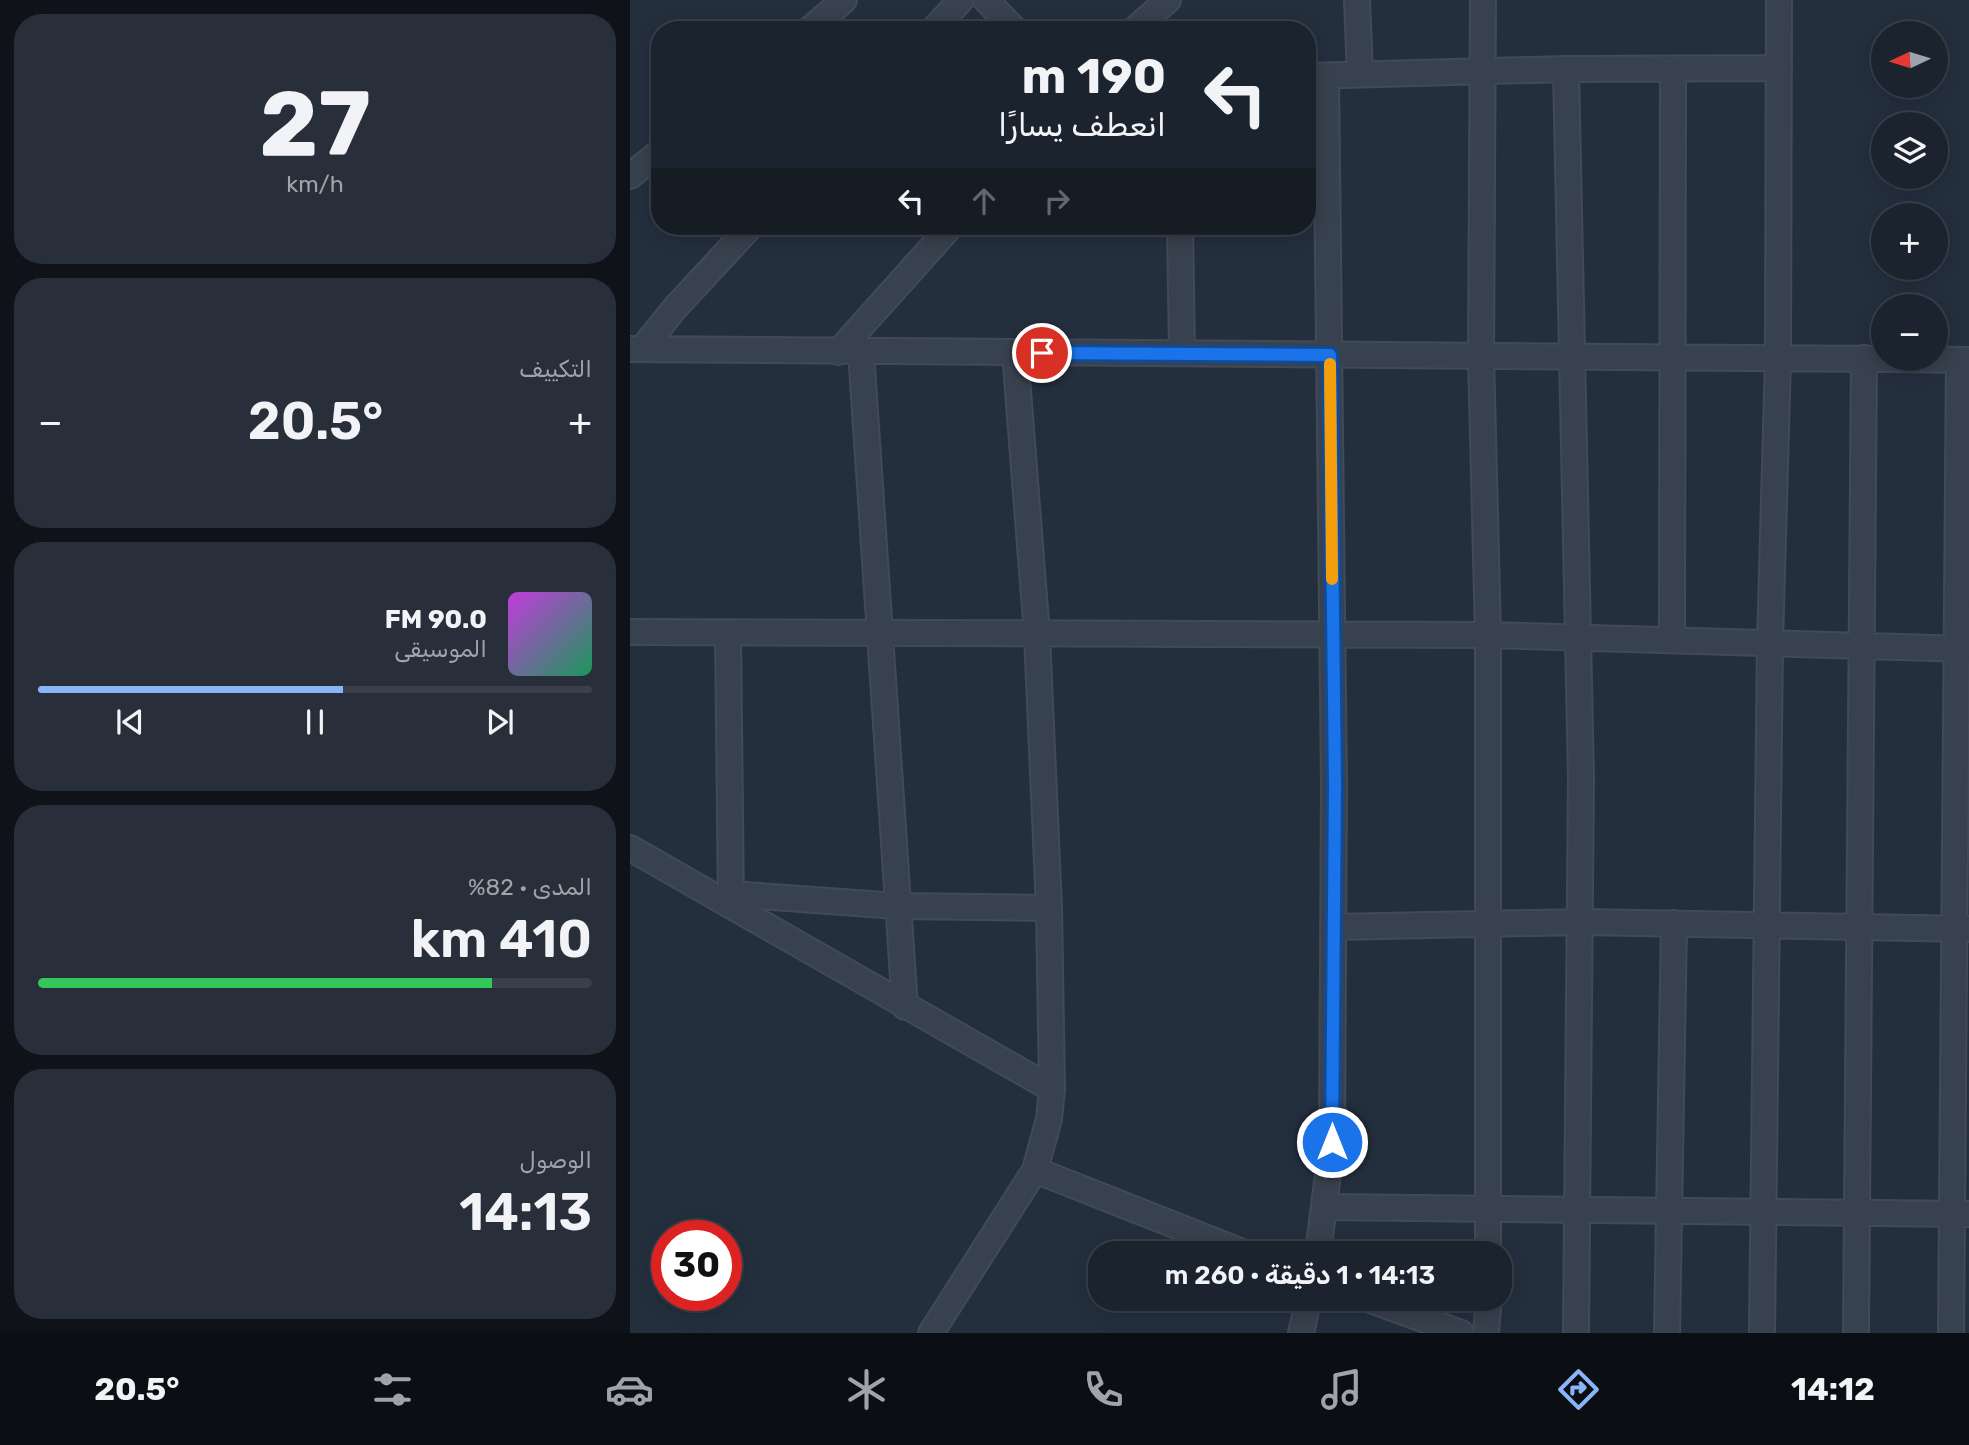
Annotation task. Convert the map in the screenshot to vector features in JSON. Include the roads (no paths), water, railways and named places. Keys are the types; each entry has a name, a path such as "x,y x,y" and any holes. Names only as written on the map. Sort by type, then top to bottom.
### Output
{"street":[{"path":"819,21 844,0"},
{"path":"941,21 961,0"},
{"path":"986,0 1006,21"},
{"path":"1144,21 1168,0"},
{"path":"1357,0 1360,74"},
{"path":"1483,0 1481,356 1488,635 1488,1241"},
{"path":"1762,1333 1770,643 1778,358 1779,0"},
{"path":"1320,1241 1332,1142 1334,927 1330,355 1317,76 1566,69 1779,68"},
{"path":"1566,69 1578,636 1580,922 1576,1333"},
{"path":"1672,639 1673,69"},
{"path":"630,176 651,159"},
{"path":"636,349 743,235"},
{"path":"905,1007 882,634 850,352 944,235"},
{"path":"1180,235 1182,353"},
{"path":"636,349 1871,359"},
{"path":"931,1333 1035,1170 1049,1119 1052,1089 1049,908 1037,635 1014,352"},
{"path":"1951,1333 1961,1214 1964,360"},
{"path":"1856,1333 1861,646 1877,371"},
{"path":"630,632 1578,636 1963,649"},
{"path":"728,632 731,900"},
{"path":"630,848 731,900 905,1007 1052,1089"},
{"path":"731,900 1049,908"},
{"path":"1334,927 1580,922 1963,929"},
{"path":"1667,1333 1674,923"},
{"path":"1035,1170 1215,1241"},
{"path":"1326,1207 1961,1214"},
{"path":"1301,1333 1306,1311"},
{"path":"1401,1311 1461,1333"},
{"path":"1486,1333 1488,1311"}]}
